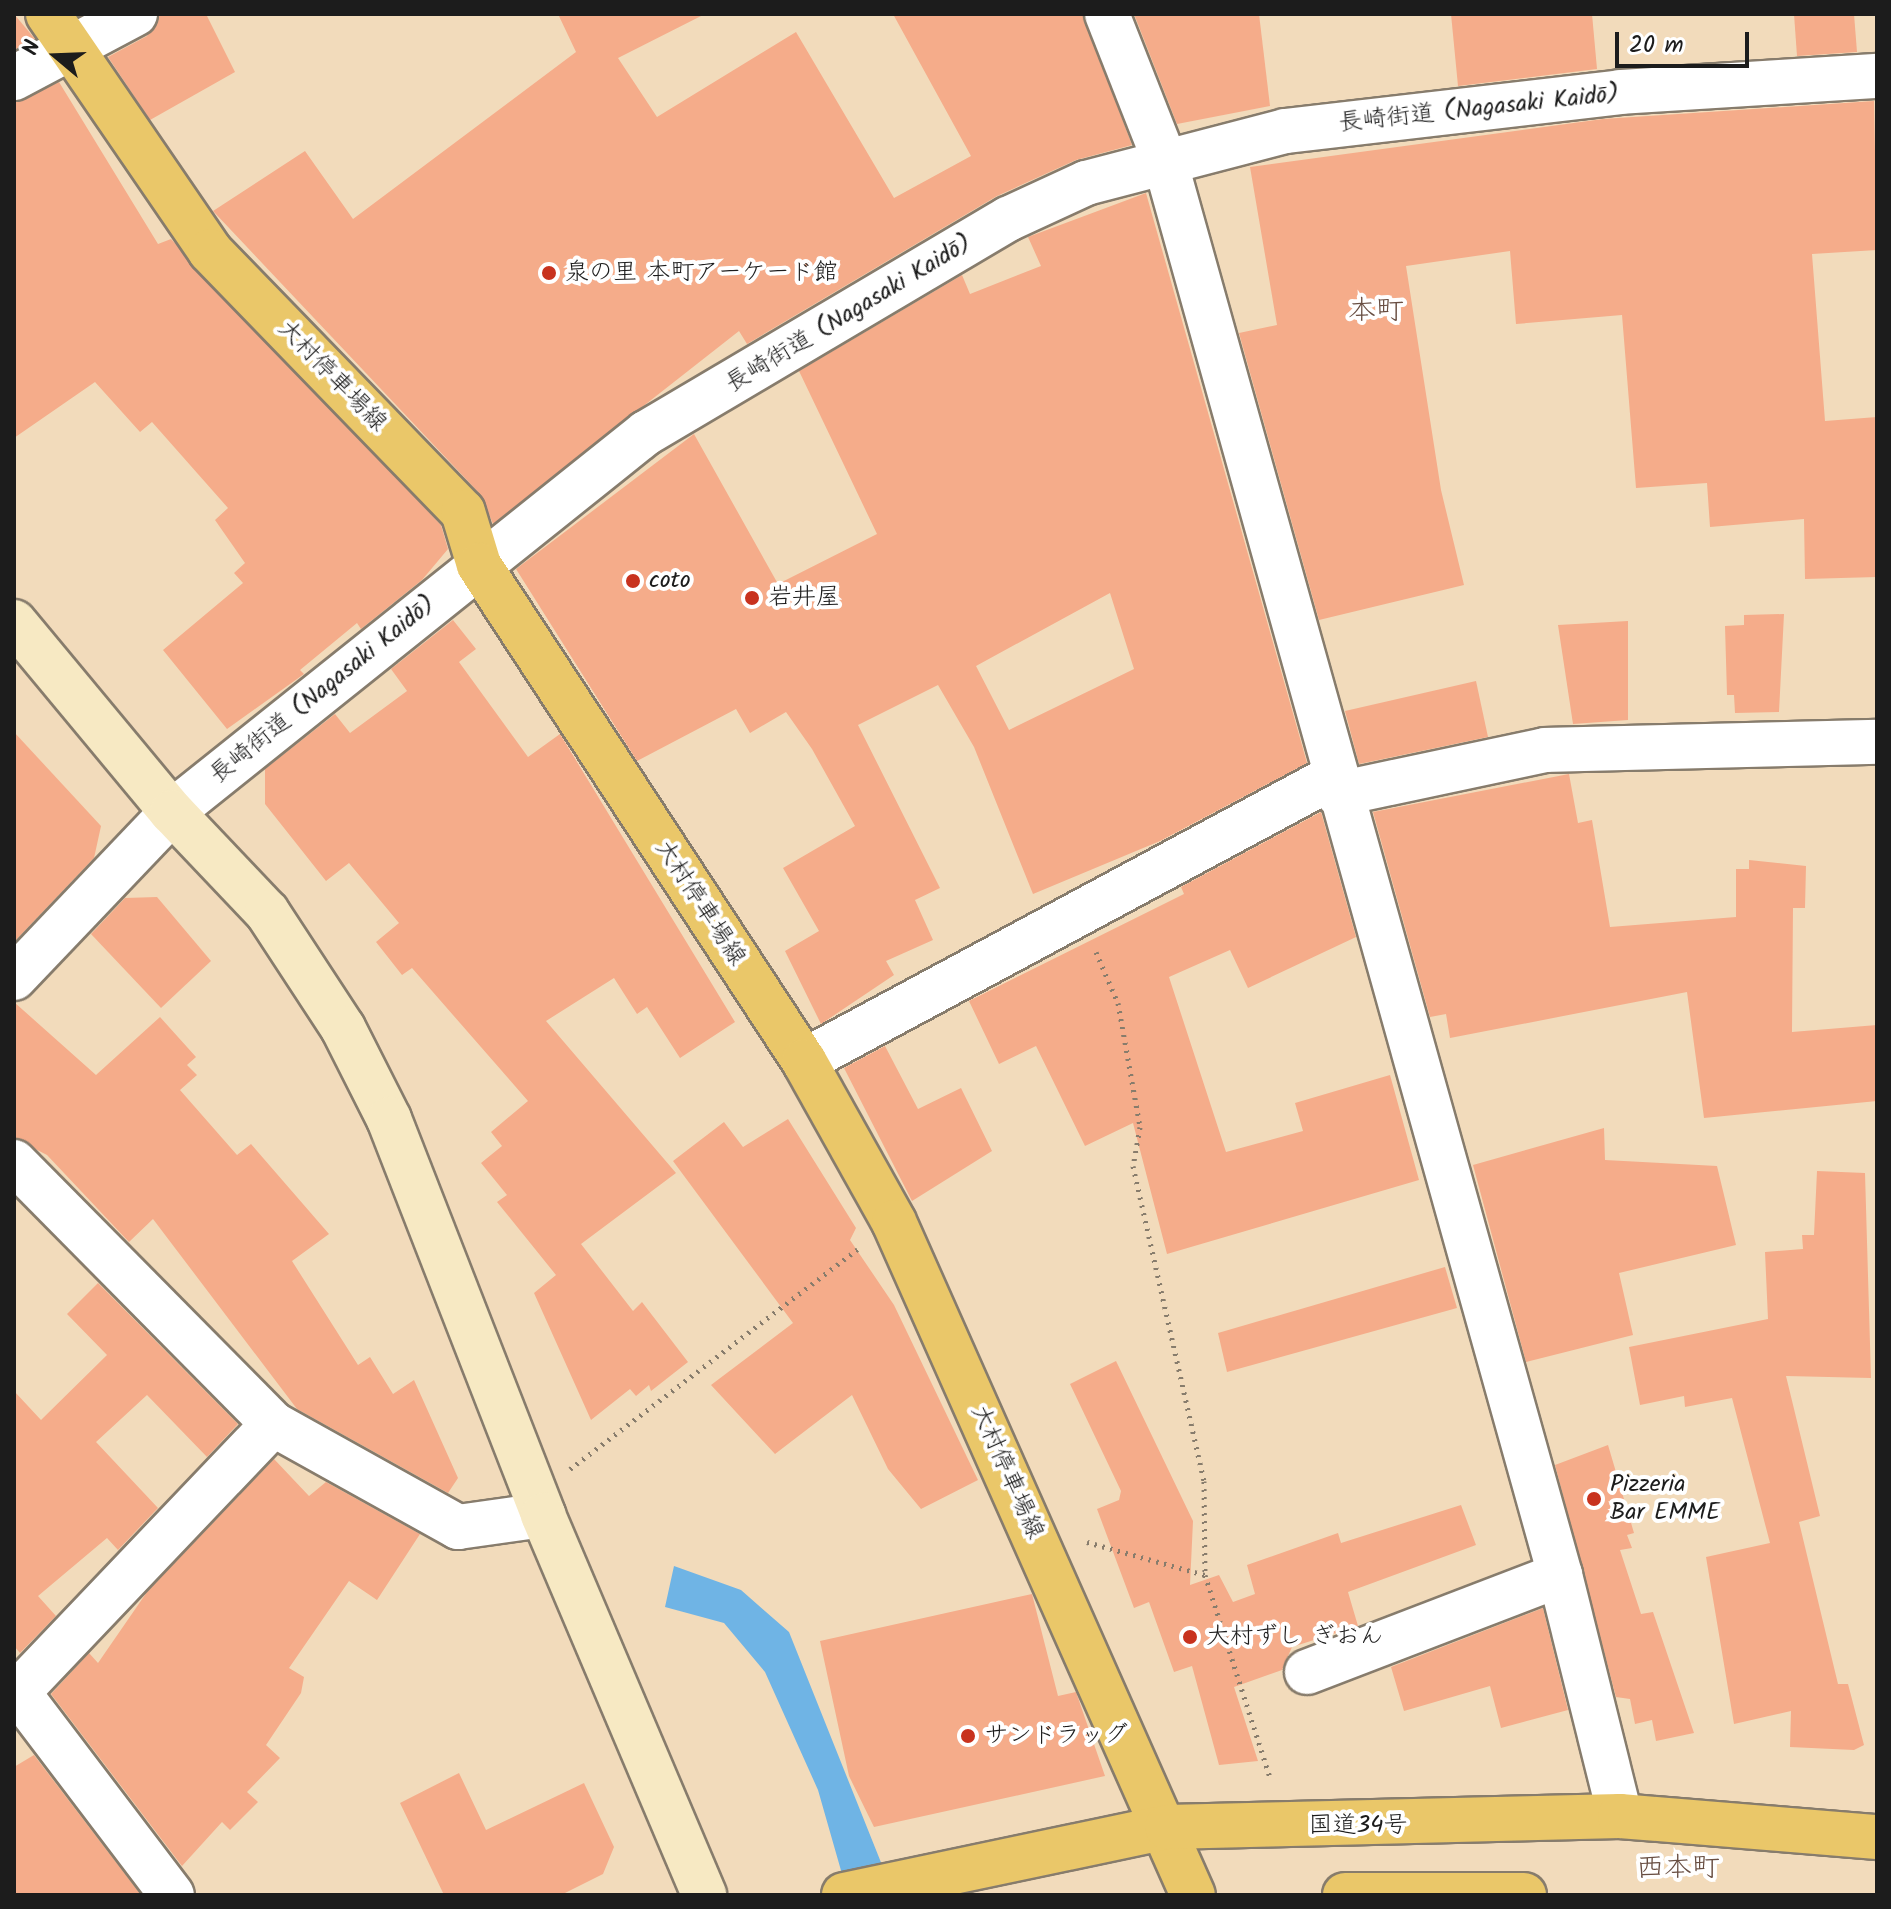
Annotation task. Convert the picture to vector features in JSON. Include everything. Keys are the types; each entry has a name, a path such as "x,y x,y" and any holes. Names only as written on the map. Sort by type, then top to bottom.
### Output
{"main road":[{"name":"大村停車場線","path":"60,31 210,251 463,512 479,565 804,1061 894,1222 1167,1827 1193,1895"},
{"name":"国道34号","path":"844,1895 1167,1827 1620,1816 1877,1837"},
{"path":"1345,1895 1524,1895"}],"street":[{"path":"14,78 60,31 135,14"},
{"path":"1107,14 1165,161 1336,785 1560,1575 1620,1816"},
{"name":"長崎街道 (Nagasaki Kaidō)","path":"14,978 172,812 646,433 948,254 1086,183 1285,131 1462,109 1877,76"},
{"path":"14,622 172,812 267,912 343,1028 389,1119 539,1505 704,1895"},
{"path":"804,1061 1080,913 1336,785 1545,750 1877,742"},
{"path":"14,1162 273,1424 458,1527 539,1505"},
{"path":"172,1895 16,1689 273,1424"},
{"path":"1307,1672 1560,1575"}],"path":[{"path":"1080,913 1118,1003 1140,1127 1133,1166 1204,1481 1205,1575 1286,1826"},
{"path":"539,1505 894,1222"},
{"path":"1032,1527 1205,1575"}],"water":[{"path":"674,1566 741,1590 789,1632 894,1895 848,1895 818,1790 765,1672 724,1623 665,1607"}],"building":[{"path":"14,14 35,39 14,50"},
{"path":"160,14 206,14 235,72 150,120 108,57 147,36"},
{"path":"558,14 705,14 618,58 657,117 796,32 894,198 971,156 893,14 1083,14 1132,145 1076,160 997,196 747,344 739,331 493,524 481,495 213,211 305,151 353,219 576,52"},
{"path":"1134,14 1259,14 1270,106 1177,124"},
{"path":"1451,14 1592,14 1597,69 1458,86"},
{"path":"1794,14 1854,14 1857,52 1797,56"},
{"path":"59,82 158,244 171,239 441,525 448,549 422,580 361,629 357,623 300,670 304,674 227,729 163,650 243,583 234,573 245,563 215,520 228,508 152,422 140,432 95,382 14,438 14,103"},
{"path":"1874,101 1877,250 1812,254 1825,421 1877,417 1877,577 1805,579 1804,519 1710,527 1707,483 1636,488 1622,315 1516,324 1510,251 1406,266 1441,490 1464,585 1319,620 1239,333 1277,325 1250,167 1603,119"},
{"path":"1146,193 1307,763 1160,841 1033,894 974,747 938,685 858,725 940,888 915,900 933,940 886,961 894,975 821,1024 785,951 819,931 783,868 855,826 812,749 786,712 750,733 736,709 637,761 516,569 694,434 778,584 877,534 799,371 962,275 970,294 1041,266 1028,237","holes":["1110,593 1134,669 1009,730 976,666"]},
{"path":"1784,614 1779,712 1735,713 1734,695 1727,695 1725,626 1744,625 1744,615"},
{"path":"453,620 476,649 459,662 528,757 560,734 735,1022 680,1058 647,1007 637,1014 614,978 546,1021 676,1173 581,1244 633,1311 642,1302 688,1362 651,1391 649,1385 636,1396 630,1389 591,1420 534,1293 556,1275 497,1202 507,1195 481,1163 502,1146 491,1132 528,1101 412,968 402,975 376,942 399,923 349,863 326,881 265,804 265,769 335,714 350,733 407,691 391,669"},
{"path":"1628,621 1628,720 1573,724 1558,625"},
{"path":"1476,681 1488,737 1359,764 1345,711"},
{"path":"14,732 101,826 94,858 14,942"},
{"path":"1569,774 1578,823 1592,820 1610,927 1736,917 1736,869 1749,869 1749,860 1806,866 1805,908 1793,908 1792,1032 1877,1025 1877,1101 1704,1118 1687,992 1450,1038 1446,1014 1430,1017 1373,812"},
{"path":"1321,812 1356,937 1248,988 1230,950 1169,977 1226,1152 1303,1131 1295,1103 1390,1075 1419,1180 1167,1254 1133,1123 1085,1146 1036,1046 999,1064 969,1001 1184,894 1181,887"},
{"path":"157,897 211,961 161,1008 91,934 125,898"},
{"path":"14,1002 96,1075 160,1017 196,1057 187,1065 197,1075 180,1090 237,1155 251,1144 329,1234 292,1261 358,1365 370,1357 393,1394 414,1380 458,1478 448,1493 297,1409 153,1219 129,1242 47,1155 14,1138"},
{"path":"885,1046 918,1109 961,1088 992,1151 912,1201 844,1068"},
{"path":"788,1119 856,1228 850,1240 894,1305 978,1480 921,1509 888,1469 852,1395 775,1454 711,1385 793,1323 673,1161 724,1122 743,1147"},
{"path":"1604,1128 1605,1160 1717,1166 1736,1245 1619,1273 1633,1335 1526,1362 1473,1165"},
{"path":"1817,1171 1865,1173 1871,1378 1786,1376 1820,1516 1799,1522 1838,1684 1848,1684 1864,1745 1854,1750 1790,1747 1791,1711 1734,1724 1706,1557 1770,1543 1732,1398 1685,1407 1684,1396 1640,1405 1629,1347 1768,1319 1765,1252 1803,1249 1802,1235 1814,1235"},
{"path":"1445,1267 1457,1308 1227,1372 1218,1333"},
{"path":"98,1283 238,1424 207,1457 147,1395 96,1442 158,1508 118,1550 107,1538 38,1596 56,1616 20,1653 14,1646 14,1391 41,1420 107,1355 67,1314"},
{"path":"1116,1361 1193,1521 1190,1585 1219,1575 1233,1602 1255,1594 1247,1565 1338,1533 1341,1543 1461,1505 1476,1545 1348,1592 1358,1626 1292,1647 1282,1670 1234,1687 1258,1761 1219,1765 1192,1666 1174,1672 1149,1602 1134,1608 1097,1509 1119,1500 1121,1491 1070,1384"},
{"path":"1608,1445 1634,1533 1627,1535 1632,1548 1620,1550 1641,1614 1653,1612 1694,1733 1656,1741 1652,1720 1635,1724 1630,1699 1616,1697 1555,1465"},
{"path":"274,1459 309,1496 326,1482 420,1534 377,1600 349,1581 289,1668 304,1677 301,1693 266,1745 280,1758 247,1792 258,1802 230,1830 222,1822 182,1866 51,1694 89,1653 98,1663 147,1592"},
{"name":"サンドラッグ","path":"1032,1594 1058,1696 1076,1692 1105,1776 874,1827 849,1776 820,1641"},
{"path":"1543,1608 1568,1710 1501,1728 1490,1686 1404,1711 1391,1667"},
{"path":"34,1755 141,1895 14,1895 14,1767"},
{"path":"459,1773 486,1830 584,1783 614,1847 603,1874 561,1895 444,1895 400,1803"}],"place":[{"name":"泉の里 本町アーケード館","path":"549,273"},
{"name":"coto","path":"633,581"},
{"name":"岩井屋","path":"752,598"},
{"name":"Pizzeria Bar EMME","path":"1594,1499"},
{"name":"大村ずし ぎおん","path":"1190,1637"},
{"name":"サンドラッグ","path":"968,1736"}],"district":[{"name":"本町","path":"1376,312"},
{"name":"西本町","path":"1678,1869"}]}
